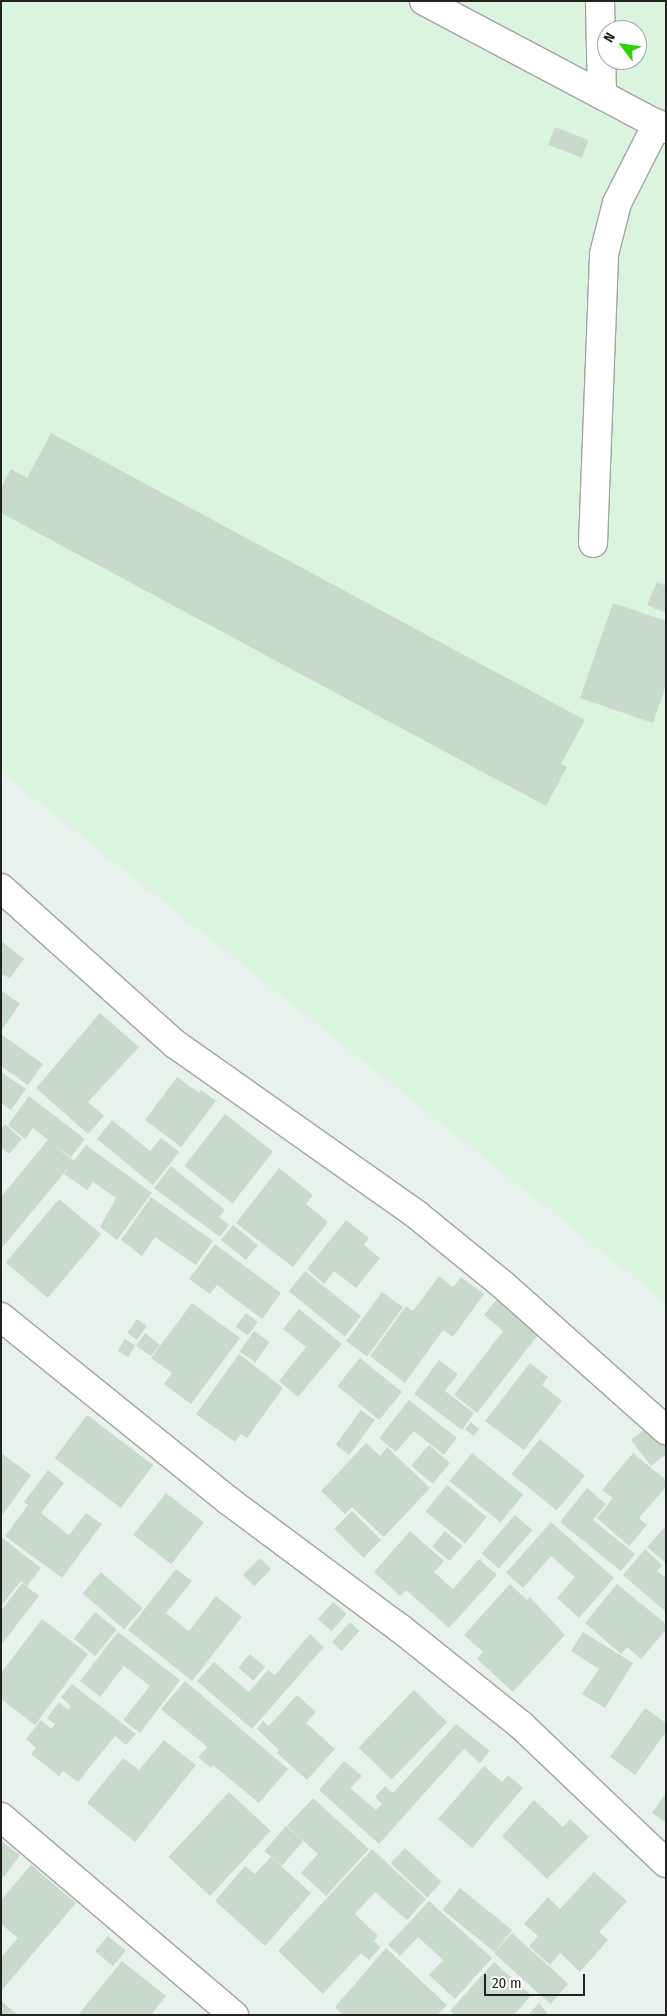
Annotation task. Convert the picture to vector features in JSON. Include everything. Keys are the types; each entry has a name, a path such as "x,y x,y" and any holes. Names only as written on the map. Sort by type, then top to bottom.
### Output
{"street":[{"path":"424,1 602,92 662,126 617,204 604,254 593,543"},
{"path":"600,1 602,92"},
{"path":"1,888 175,1044 417,1215 502,1284 666,1430"},
{"path":"1,1317 229,1501 401,1629 521,1724 666,1863"},
{"path":"1,1817 234,2015"}],"shaded area":[{"path":"1,1 666,1 666,1303 1,772"}],"building":[{"path":"555,127 589,140 582,158 548,145"},
{"path":"51,433 585,720 561,764 567,767 546,806 1,513 1,488 11,469 27,478"},
{"path":"657,582 666,586 666,613 647,605"},
{"path":"613,603 666,621 666,685 653,723 580,698"},
{"path":"1,941 24,959 10,978 1,974"},
{"path":"1,990 20,1004 1,1031"},
{"path":"100,1013 139,1047 88,1102 104,1116 88,1134 36,1088"},
{"path":"1,1034 43,1064 28,1085 1,1066"},
{"path":"1,1072 26,1089 11,1110 1,1103"},
{"path":"177,1077 199,1093 201,1090 216,1101 181,1147 145,1120"},
{"path":"29,1096 85,1139 71,1157 52,1144 74,1161 1,1249 1,1197 48,1140 33,1128 25,1139 8,1125"},
{"path":"225,1114 273,1152 232,1204 184,1166"},
{"path":"112,1120 150,1151 161,1138 179,1152 153,1185 97,1139"},
{"path":"5,1124 22,1139 9,1154 1,1147 1,1129"},
{"path":"86,1145 152,1193 117,1240 100,1227 116,1198 93,1182 87,1190 64,1174"},
{"path":"171,1166 225,1210 219,1217 229,1225 220,1237 154,1188"},
{"path":"279,1168 313,1195 306,1204 328,1222 293,1267 236,1223"},
{"path":"151,1197 213,1241 196,1265 155,1237 142,1256 121,1240"},
{"path":"59,1199 101,1234 48,1298 6,1263"},
{"path":"346,1220 369,1238 364,1245 380,1258 356,1288 334,1271 324,1284 307,1269"},
{"path":"233,1225 258,1245 246,1260 221,1240"},
{"path":"215,1244 281,1293 262,1319 217,1285 210,1294 189,1279"},
{"path":"305,1271 361,1316 345,1337 289,1291"},
{"path":"439,1276 453,1287 461,1277 484,1294 453,1337 443,1330 405,1383 370,1356 406,1306 413,1311"},
{"path":"382,1292 403,1307 367,1357 346,1341"},
{"path":"498,1298 541,1331 477,1413 454,1395 503,1331 484,1315"},
{"path":"192,1303 240,1338 191,1404 164,1384 172,1373 151,1358"},
{"path":"299,1309 342,1344 298,1397 279,1381 306,1347 283,1329"},
{"path":"246,1313 258,1322 248,1336 236,1327"},
{"path":"137,1319 147,1326 137,1340 127,1333"},
{"path":"254,1331 270,1342 255,1362 240,1351"},
{"path":"145,1333 160,1345 151,1356 136,1346"},
{"path":"125,1339 135,1345 128,1357 118,1351"},
{"path":"239,1354 283,1388 247,1438 241,1434 235,1442 196,1414"},
{"path":"360,1358 402,1392 379,1420 337,1386"},
{"path":"439,1360 458,1374 445,1391 474,1413 462,1430 414,1394"},
{"path":"530,1363 548,1377 542,1385 562,1401 524,1450 485,1421"},
{"path":"409,1400 457,1438 444,1455 414,1431 396,1452 379,1438"},
{"path":"361,1410 375,1420 349,1455 336,1445"},
{"path":"87,1415 153,1465 121,1508 55,1458"},
{"path":"471,1422 479,1429 473,1436 465,1429"},
{"path":"648,1426 666,1448 666,1454 651,1466 631,1440"},
{"path":"540,1439 585,1476 557,1510 512,1474"},
{"path":"366,1443 380,1456 387,1447 430,1488 384,1537 352,1507 345,1514 321,1491"},
{"path":"429,1445 450,1463 432,1484 411,1465"},
{"path":"1,1453 31,1475 1,1517"},
{"path":"472,1453 523,1495 501,1523 449,1481"},
{"path":"633,1453 666,1480 666,1487 639,1518 647,1525 629,1546 597,1518 613,1498 602,1490"},
{"path":"48,1470 64,1483 41,1513 69,1535 86,1513 102,1524 62,1578 5,1536 28,1505 24,1502"},
{"path":"447,1485 487,1517 465,1544 426,1511"},
{"path":"587,1488 606,1504 593,1520 635,1554 621,1571 560,1522"},
{"path":"166,1493 204,1523 171,1564 133,1535"},
{"path":"352,1511 381,1540 363,1558 334,1529"},
{"path":"515,1515 532,1530 499,1569 482,1553"},
{"path":"551,1522 614,1578 579,1618 557,1598 575,1577 551,1556 523,1588 506,1573"},
{"path":"666,1526 666,1563 647,1547"},
{"path":"410,1531 444,1561 434,1572 453,1589 479,1559 497,1575 449,1628 406,1590 400,1596 374,1572"},
{"path":"445,1531 463,1546 450,1561 432,1546"},
{"path":"1,1537 41,1568 27,1586 21,1581 1,1606"},
{"path":"645,1549 662,1565 657,1571 666,1578 666,1612 623,1575"},
{"path":"260,1558 271,1569 254,1586 243,1575"},
{"path":"176,1569 192,1581 166,1613 189,1631 216,1596 242,1617 192,1681 128,1630"},
{"path":"101,1572 143,1608 124,1629 83,1593"},
{"path":"22,1583 39,1596 1,1645 1,1611"},
{"path":"510,1584 527,1600 530,1597 565,1635 513,1692 477,1659 483,1652 464,1635"},
{"path":"617,1584 666,1624 666,1630 641,1659 627,1647 621,1654 585,1623"},
{"path":"333,1602 347,1614 331,1631 318,1619"},
{"path":"95,1612 117,1630 95,1656 74,1638"},
{"path":"42,1619 88,1654 35,1725 1,1699 1,1673"},
{"path":"350,1622 360,1631 342,1651 332,1642"},
{"path":"118,1632 180,1680 140,1733 123,1720 150,1686 124,1666 100,1697 80,1681"},
{"path":"583,1632 633,1663 605,1708 582,1694 599,1669 571,1651"},
{"path":"310,1634 324,1647 252,1729 197,1681 214,1662 249,1692 268,1670 275,1675"},
{"path":"250,1654 265,1667 253,1681 238,1668"},
{"path":"185,1681 288,1769 259,1803 213,1765 211,1768 198,1757 207,1747 161,1709"},
{"path":"72,1684 136,1734 126,1745 115,1736 78,1782 63,1771 59,1776 31,1754 36,1748 26,1739 41,1720 51,1729 55,1724 47,1718 59,1702 68,1710 71,1706 61,1697"},
{"path":"414,1690 447,1722 392,1780 358,1748"},
{"path":"297,1695 316,1712 306,1723 335,1749 307,1780 277,1753 279,1750 257,1729 263,1721 269,1726"},
{"path":"645,1708 666,1723 666,1732 635,1775 610,1757"},
{"path":"456,1724 490,1751 480,1763 464,1749 379,1844 319,1790 344,1761 362,1776 350,1788 376,1810 382,1804 375,1797 385,1786 393,1793"},
{"path":"164,1740 196,1765 135,1842 87,1803 123,1758 139,1770"},
{"path":"484,1766 502,1782 508,1775 523,1788 472,1848 438,1819"},
{"path":"229,1792 271,1831 210,1896 168,1857"},
{"path":"666,1793 666,1823 652,1813"},
{"path":"313,1798 369,1849 326,1896 301,1873 318,1854 287,1826"},
{"path":"534,1800 563,1827 570,1819 589,1837 547,1879 502,1836"},
{"path":"286,1826 303,1841 282,1866 264,1851"},
{"path":"1,1841 20,1855 4,1877 1,1875"},
{"path":"405,1848 442,1882 427,1897 391,1863"},
{"path":"372,1849 426,1899 407,1920 375,1892 355,1914 378,1936 374,1941 381,1947 369,1960 361,1953 323,1994 278,1951"},
{"path":"271,1857 311,1893 265,1946 215,1901 245,1866 255,1874"},
{"path":"31,1865 76,1903 1,1991 1,1957 18,1938 1,1924 1,1900"},
{"path":"594,1872 627,1901 599,1932 608,1940 580,1972 560,1953 550,1965 529,1946 538,1936 524,1924 548,1897 560,1909"},
{"path":"460,1888 512,1930 494,1952 442,1910"},
{"path":"429,1901 492,1958 455,1999 429,1975 443,1960 418,1937 400,1956 388,1945"},
{"path":"512,1933 568,1984 550,2004 494,1953"},
{"path":"108,1936 126,1951 113,1966 95,1951"},
{"path":"386,1948 447,2005 437,2015 343,2015 335,2007"},
{"path":"122,1961 166,1996 151,2015 78,2015"},
{"path":"494,1962 531,1995 514,2015 455,2015 450,2011"},
{"path":"1,2001 18,2015 1,2015"},
{"path":"539,2003 549,2015 528,2015"}]}
